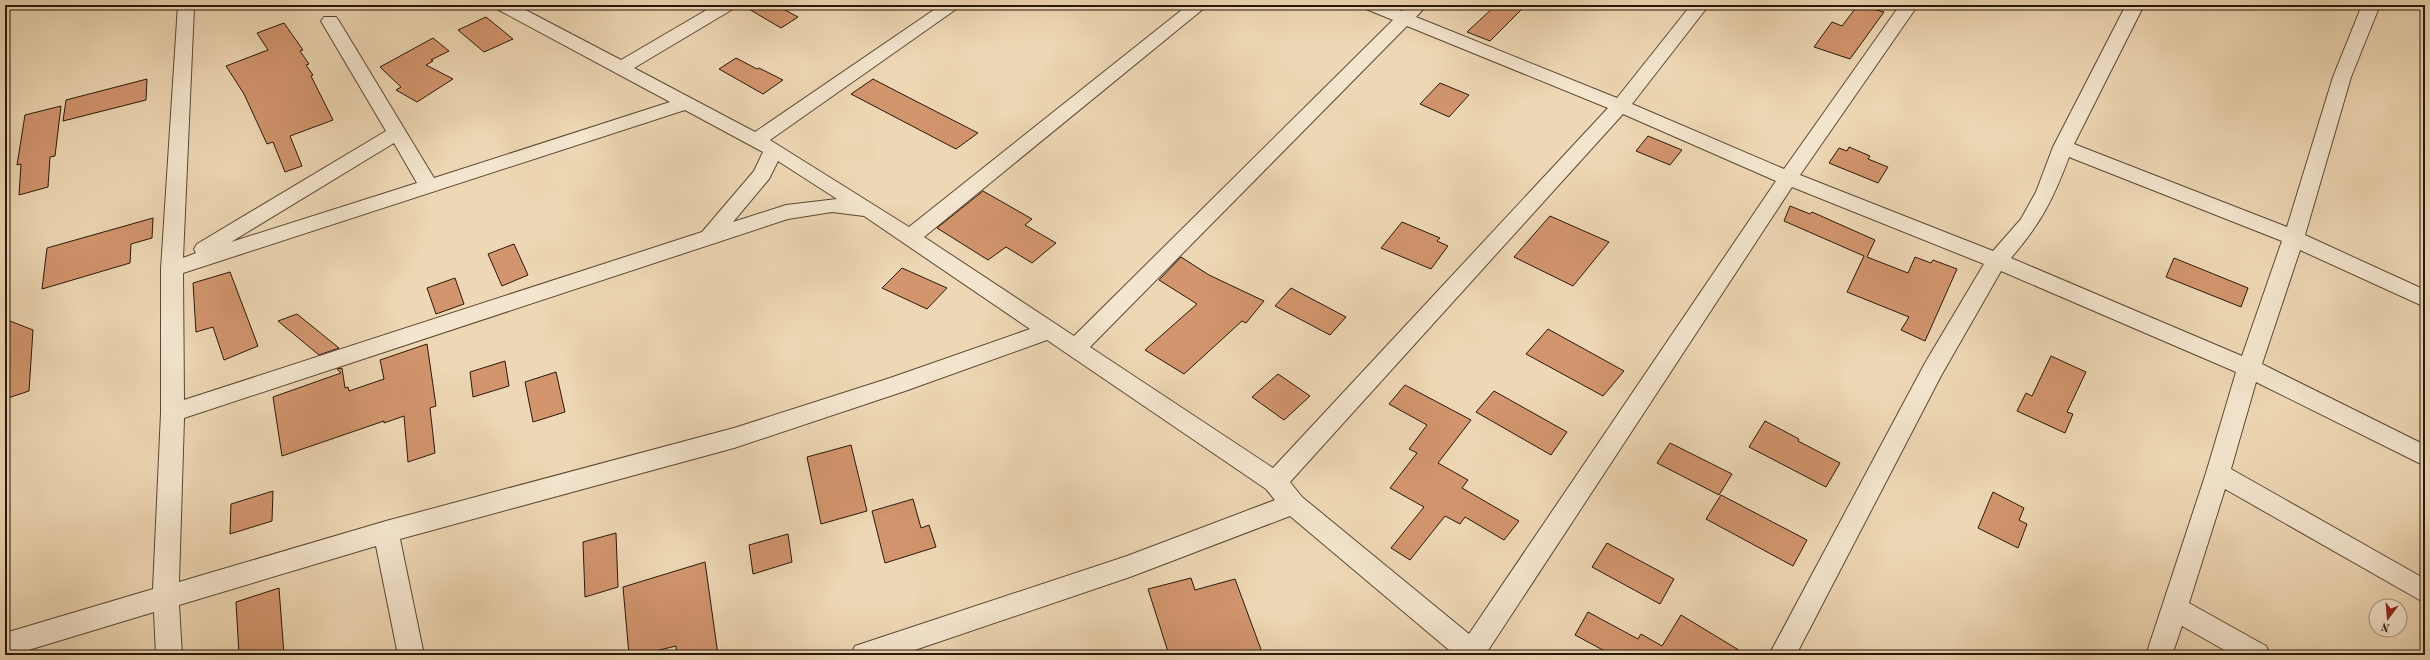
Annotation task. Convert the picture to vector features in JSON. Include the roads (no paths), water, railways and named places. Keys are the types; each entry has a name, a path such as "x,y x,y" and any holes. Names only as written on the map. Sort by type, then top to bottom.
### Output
{"street":[{"path":"503,5 526,9 621,68 765,145 910,237 1275,482 1293,504 1473,654 1788,178 1909,5"},
{"path":"621,68 727,5"},
{"path":"709,237 762,174 765,145 953,5"},
{"path":"910,237 1199,5"},
{"path":"1372,5 1410,11 1620,106 1788,178 1997,261 2250,368 2425,456"},
{"path":"1782,655 1933,369 1997,261 2029,223 2046,192 2063,147 2135,5"},
{"path":"2159,655 2173,607 2218,473 2250,368 2294,238 2342,77 2371,5"},
{"path":"169,655 166,598 173,413 172,269 185,7"},
{"path":"1275,482 1620,106 1692,7"},
{"path":"1075,348 1410,11"},
{"path":"330,21 429,186"},
{"path":"172,269 688,104"},
{"path":"172,269 397,133"},
{"path":"2063,147 2294,238 2425,298"},
{"path":"173,413 786,212 832,205 868,209"},
{"path":"5,645 386,532 734,438 897,385 1049,331"},
{"path":"2218,473 2425,592"},
{"path":"864,655 1130,566 1293,504"},
{"path":"386,532 411,655"},
{"path":"2173,607 2257,655"}]}
